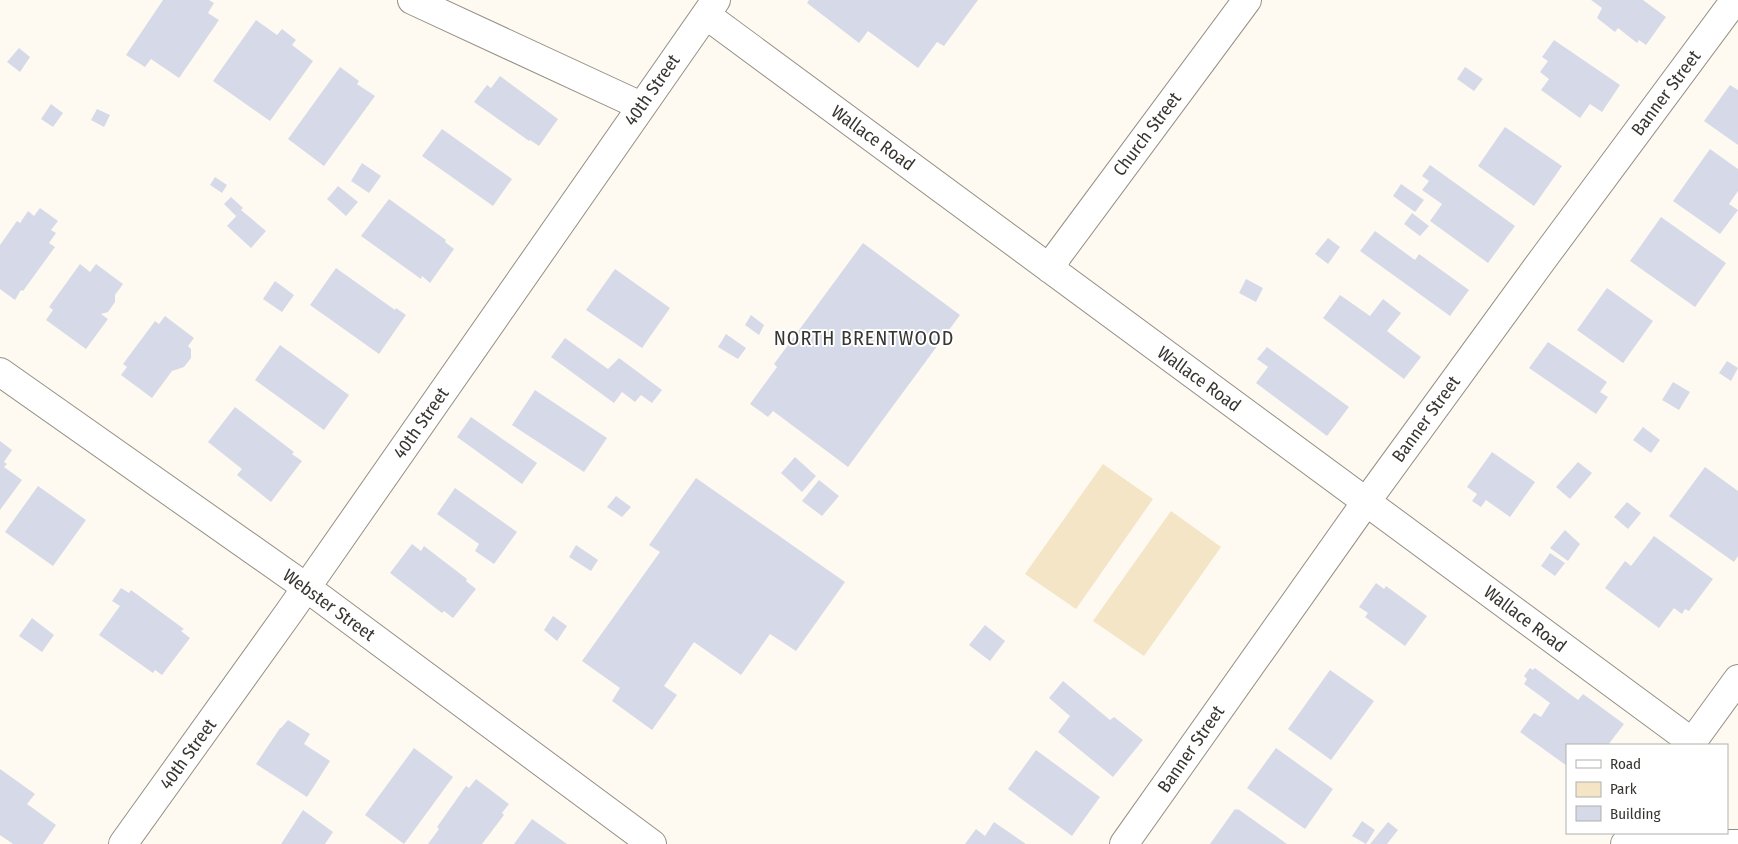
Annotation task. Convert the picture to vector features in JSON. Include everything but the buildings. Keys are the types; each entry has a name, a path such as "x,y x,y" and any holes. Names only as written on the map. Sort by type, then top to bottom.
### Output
{"street":[{"path":"412,0 641,106"},
{"name":"Church Street","path":"1050,269 1058,255 1247,0"},
{"name":"Banner Street","path":"1124,844 1366,502 1735,0"},
{"name":"40th Street","path":"123,844 307,588 711,7"},
{"name":"Wallace Road","path":"711,7 1050,269 1691,744"},
{"name":"Webster Street","path":"0,372 307,588 652,844"},
{"path":"1691,744 1738,678"},
{"path":"1625,844 1738,844"}],"green space":[{"path":"1103,464 1153,499 1076,609 1025,574"},
{"path":"1171,511 1221,547 1144,656 1093,621"}],"district":[{"name":"NORTH BRENTWOOD","path":"864,338"}]}
